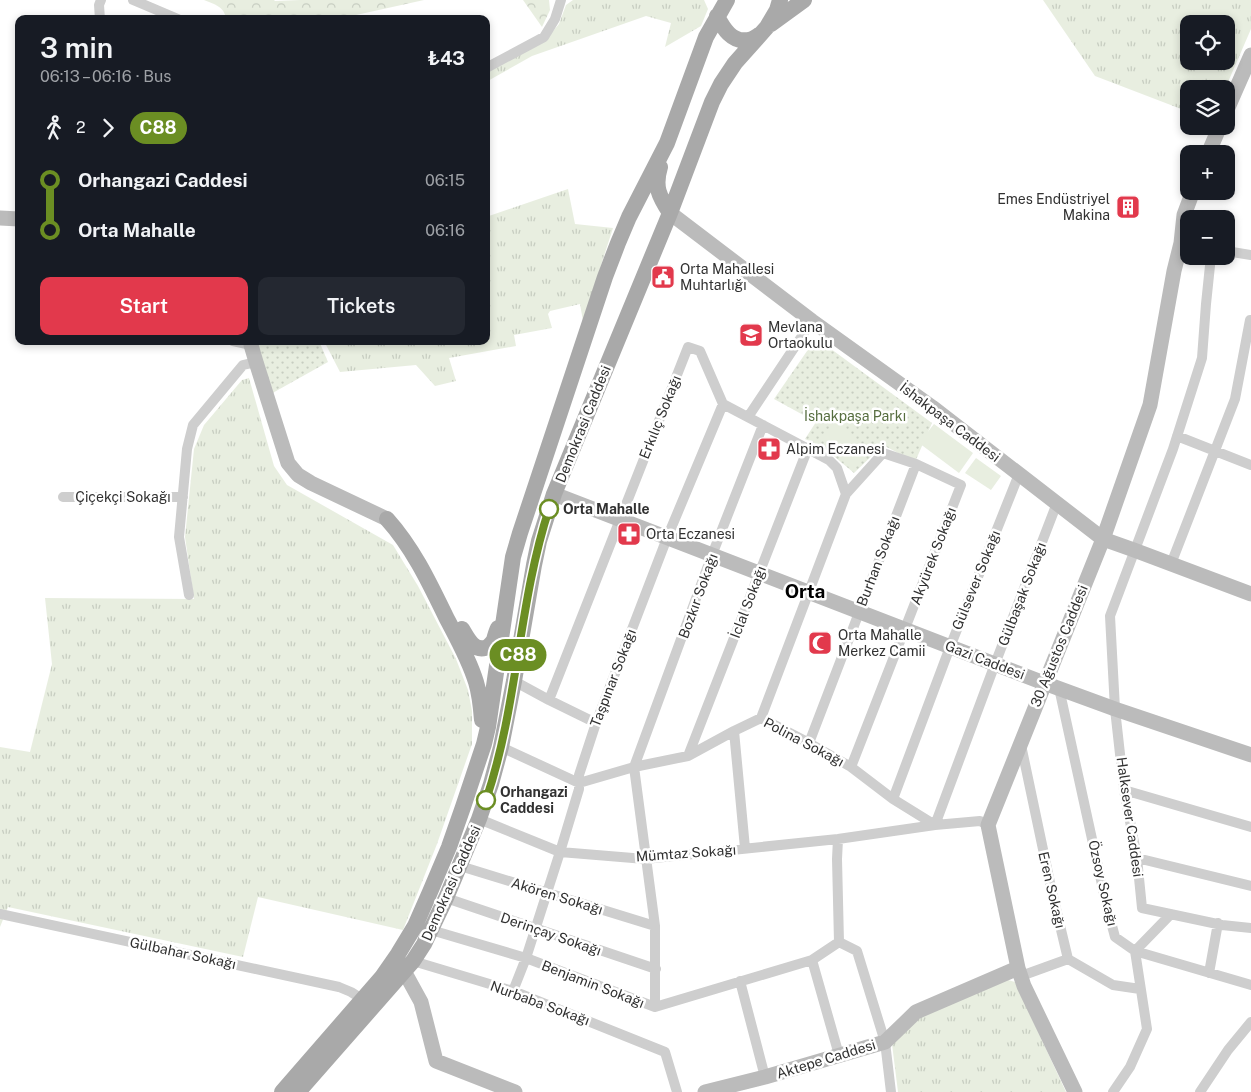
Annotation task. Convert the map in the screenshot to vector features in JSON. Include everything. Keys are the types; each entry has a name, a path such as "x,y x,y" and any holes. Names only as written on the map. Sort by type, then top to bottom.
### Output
{"main road":[{"name":"Demokrasi Caddesi","path":"282,1092 382,977 398,954 419,917 449,846 488,727 513,557 520,533 618,243 629,217 668,144 717,8 726,0"},
{"path":"717,8 724,28 731,36 738,40 748,40 765,30 804,0"},
{"name":"Demokrasi Caddesi","path":"298,1092 408,966 424,944 446,898 480,819 491,784 514,682 539,541 554,494 670,213 712,102 735,63 765,30 778,3"},
{"path":"668,144 658,174 657,189 670,213"},
{"path":"528,512 535,500 548,493 554,494"},
{"path":"387,519 410,535 465,634 474,646 484,648 489,646 494,640 506,602"},
{"path":"387,519 405,541 415,558 471,667 478,690 484,744"},
{"path":"461,645 472,658 478,662 488,664 504,660 519,647"},
{"path":"310,1092 381,1011 379,999 374,996 367,996 362,999"}],"street":[{"path":"100,15 99,5 101,0"},
{"path":"133,0 160,15"},
{"path":"490,66 544,36 555,20 561,0"},
{"path":"1235,91 1251,55"},
{"name":"İshakpaşa Caddesi","path":"670,213 932,407 1103,539 1251,594"},
{"path":"0,218 15,219"},
{"path":"1235,252 1251,255"},
{"name":"30 Ağustos Caddesi","path":"988,825 1103,539 1150,405 1174,271 1180,256"},
{"path":"1134,550 1177,436 1202,358 1210,265"},
{"path":"748,417 812,320"},
{"path":"1171,564 1235,399 1250,320"},
{"path":"252,345 288,463 298,475 311,483 387,519"},
{"name":"Erkılıç Sokağı","path":"548,700 688,347 700,351 723,404"},
{"path":"189,595 179,537 187,450 193,425 243,365 256,362"},
{"path":"723,404 829,460 836,468 846,494"},
{"name":"Taşpınar Sokağı","path":"512,991 526,958 560,852 579,789 579,775 596,723 667,538 723,404"},
{"name":"Bozkır Sokağı","path":"634,767 712,555 764,425"},
{"path":"1177,436 1251,465"},
{"name":"İclal Sokağı","path":"688,756 808,448"},
{"path":"760,718 846,494 883,453 916,464"},
{"name":"Akyürek Sokağı","path":"851,767 961,484 916,464"},
{"name":"Burhan Sokağı","path":"809,743 916,464"},
{"name":"Gülsever Sokağı","path":"893,799 950,647 1019,474"},
{"name":"Gazi Caddesi","path":"554,494 1044,683 1251,755"},
{"name":"Çiçekçi Sokağı","path":"63,497 182,497"},
{"name":"Gülbaşak Sokağı","path":"934,825 994,664 1057,504"},
{"name":"Halksever Caddesi","path":"1134,550 1110,616 1115,709 1124,790 1137,858 1142,908 1251,928"},
{"path":"514,682 596,723"},
{"name":"Özsoy Sokağı","path":"1060,688 1115,937 1135,951 1251,985"},
{"name":"Polina Sokağı","path":"579,783 634,767 688,756 760,718 851,767 893,799 934,825"},
{"path":"734,731 744,848"},
{"name":"Eren Sokağı","path":"1020,743 1068,959"},
{"path":"500,747 579,783"},
{"path":"634,767 655,926 655,1007"},
{"path":"1124,790 1251,827"},
{"name":"Mümtaz Sokağı","path":"480,819 560,852 645,858 838,839 934,825"},
{"path":"934,825 980,821 988,825 1024,986 1075,1092"},
{"path":"838,839 839,942 857,951 884,1042 891,1092"},
{"path":"1137,858 1251,886"},
{"name":"Akören Sokağı","path":"460,866 655,926"},
{"name":"Derinçay Sokağı","path":"446,898 656,969"},
{"name":"Gülbahar Sokağı","path":"0,914 339,987 362,999"},
{"path":"1113,1092 1130,1067 1147,1030 1135,951 1171,914"},
{"path":"1209,973 1218,923"},
{"name":"Benjamin Sokağı","path":"431,930 526,958 655,1007 812,960 839,942"},
{"path":"1020,972 1068,959 1113,985 1140,988"},
{"path":"812,960 839,1055"},
{"path":"408,966 421,1002 436,1061 515,1092"},
{"name":"Nurbaba Sokağı","path":"408,966 512,991 665,1052 677,1092"},
{"name":"Aktepe Caddesi","path":"705,1092 765,1077 884,1042 916,1012 1020,972"},
{"path":"740,981 765,1077"},
{"path":"1200,1092 1228,1050 1251,1022"}],"green space":[{"path":"204,0 424,0 356,15 225,15 215,5"},
{"path":"523,0 549,0 550,10 542,27"},
{"path":"573,0 704,0 708,9 701,26 665,47 671,23 646,16 532,56 490,80 490,70 547,38 559,24 566,5"},
{"path":"1043,0 1251,0 1251,29 1235,66 1235,15 1180,15 1180,70 1233,70 1229,80 1180,80 1180,109 1095,76"},
{"path":"568,189 575,224 613,228 583,321 580,304 550,311 548,314 552,328 514,335 516,346 449,358 456,381 435,386 416,365 340,372 326,345 490,345 490,216"},
{"name":"İshakpaşa Parkı","path":"816,338 932,423 915,462 883,445 854,473 823,447 805,439 816,422 774,399"},
{"path":"257,345 321,345 328,362 269,395"},
{"path":"249,378 274,466 287,485 393,545 418,586 456,659 468,690 472,711 472,744 437,844 403,930 258,897 243,957 8,907 0,927 0,747 30,752 52,664 45,598 194,599 185,537 194,449 204,425 242,380"},
{"path":"835,423 868,452 854,469 821,439"},
{"path":"934,424 973,453 959,473 919,443"},
{"path":"976,458 1001,476 991,490 965,473"},
{"path":"1008,980 1015,982 1066,1092 898,1092 892,1044 918,1015"}],"bus line":[{"name":"C88","path":"486,800 514,682 539,541 549,509"}],"place":[{"name":"Emes Endüstriyel Makina","path":"1128,207"},
{"name":"Orta Mahallesi Muhtarlığı","path":"663,277"},
{"name":"Mevlana Ortaokulu","path":"751,335"},
{"name":"Alpim Eczanesi","path":"769,449"},
{"name":"Orta Mahalle","path":"549,509"},
{"name":"Orta Eczanesi","path":"629,534"},
{"name":"Orta Mahalle Merkez Camii","path":"820,643"},
{"name":"Orhangazi Caddesi","path":"486,800"}],"district":[{"name":"Orta","path":"805,591"}]}
